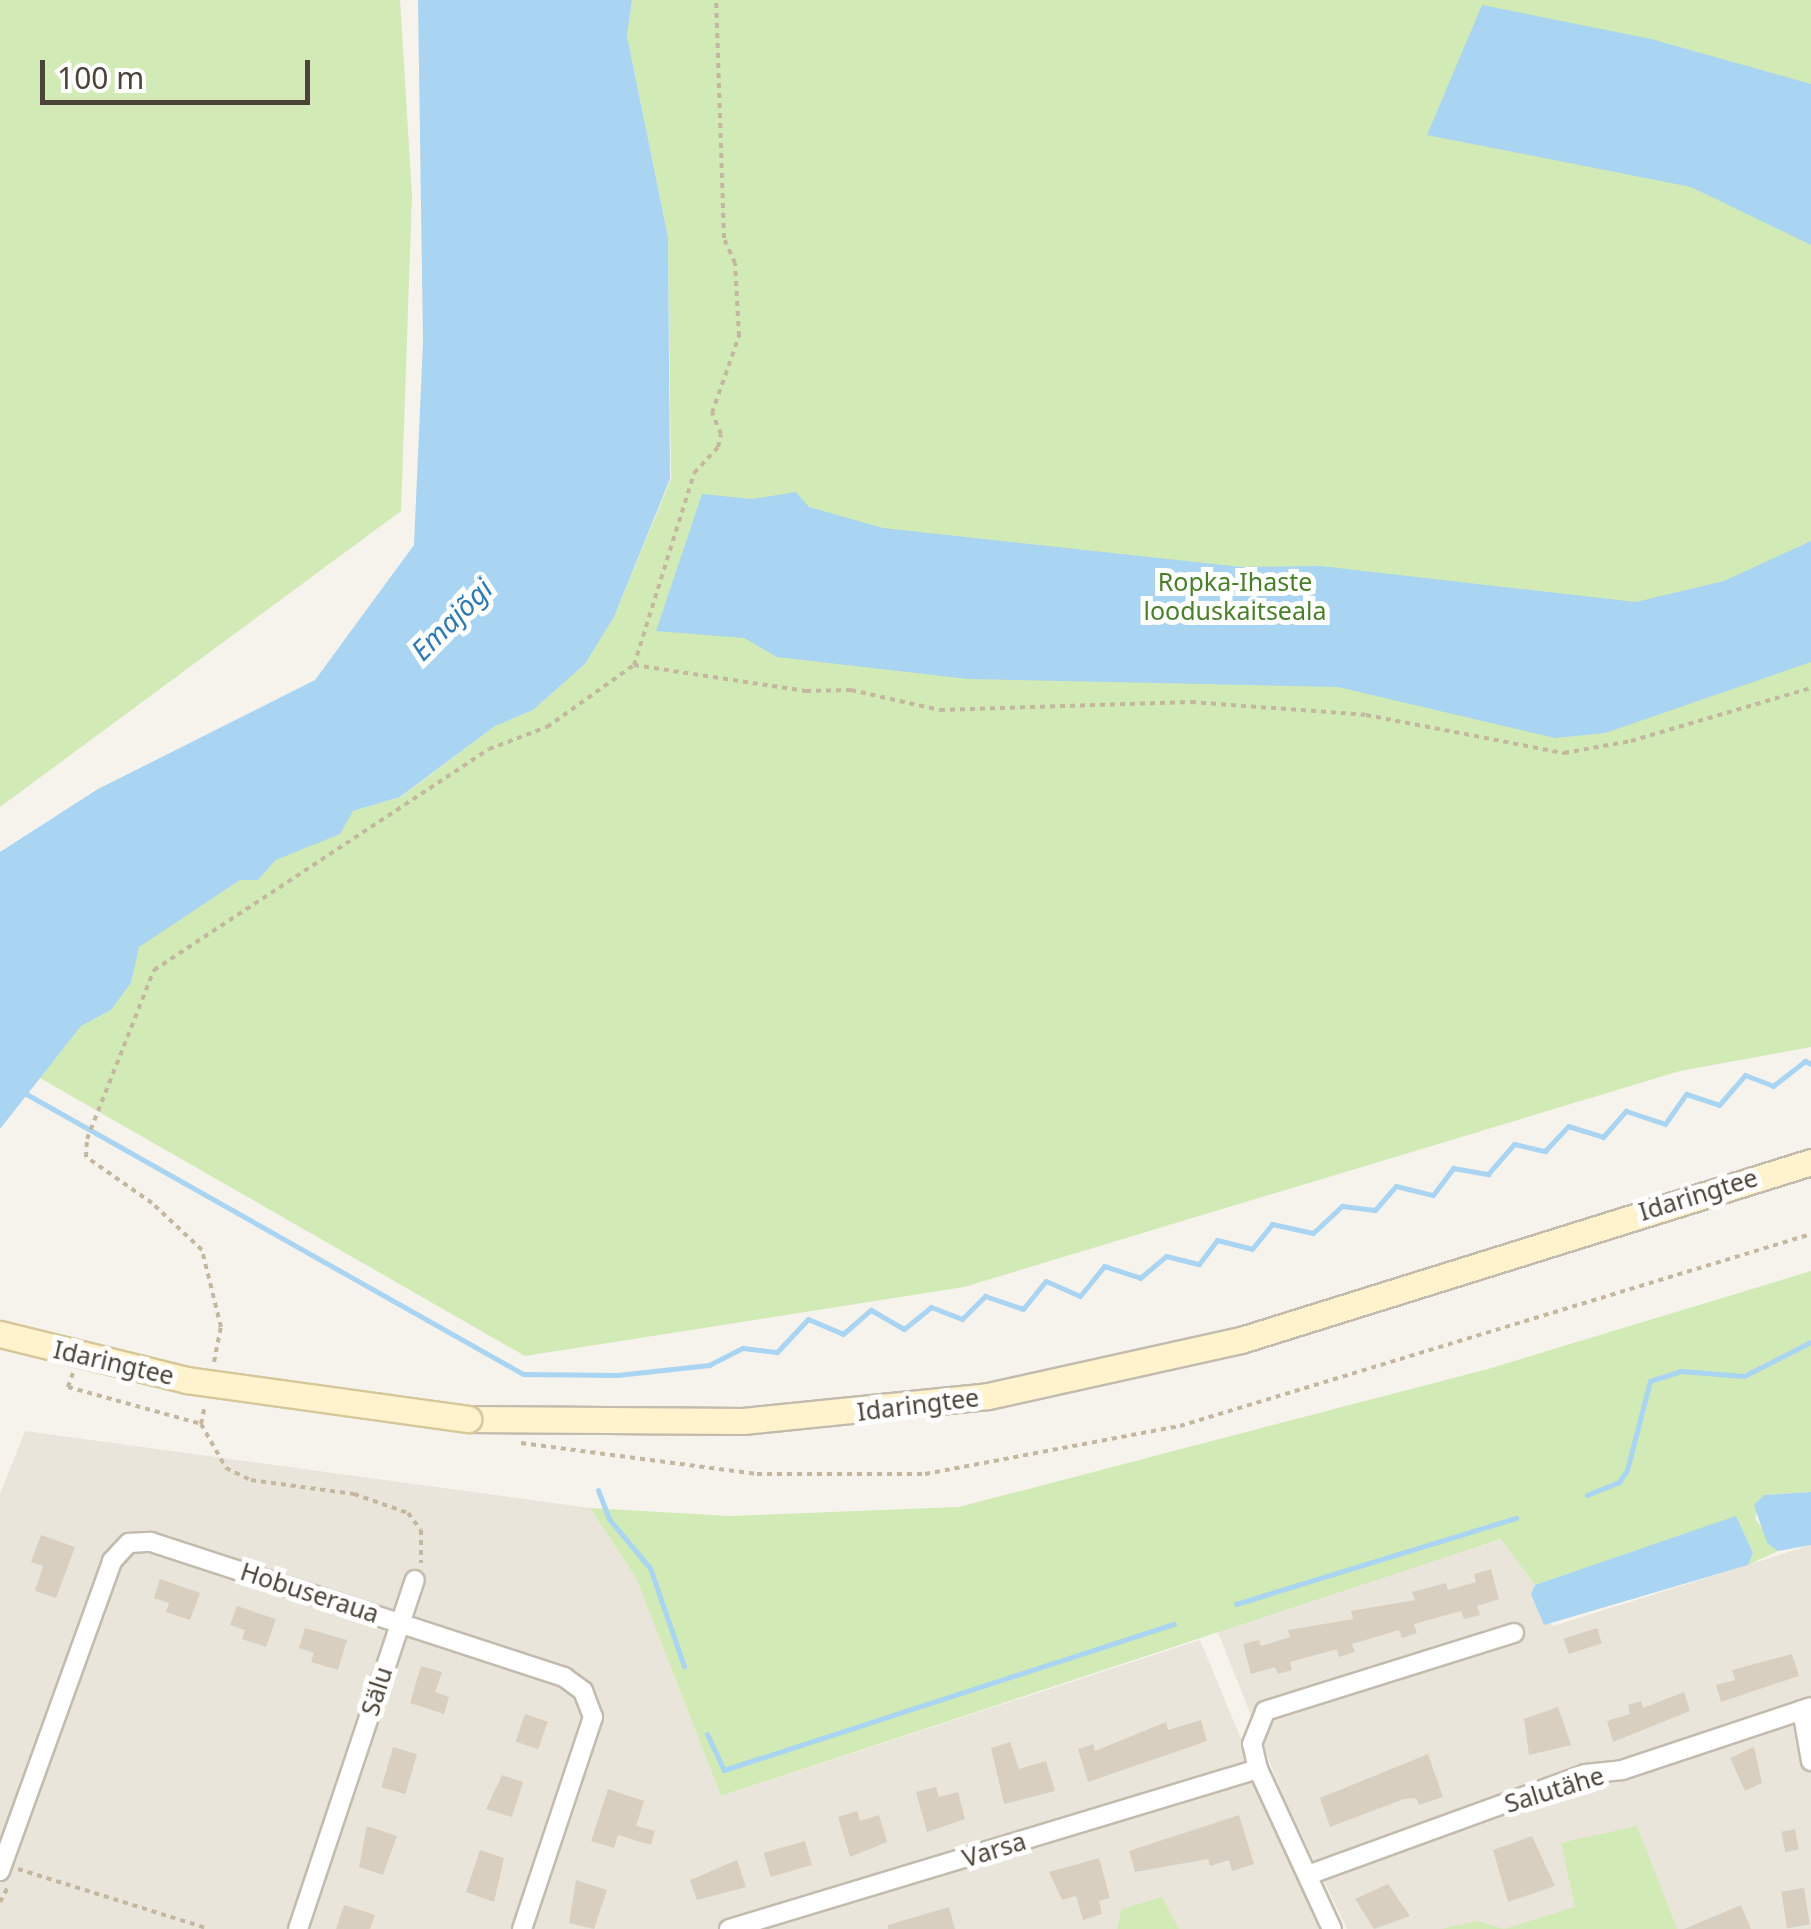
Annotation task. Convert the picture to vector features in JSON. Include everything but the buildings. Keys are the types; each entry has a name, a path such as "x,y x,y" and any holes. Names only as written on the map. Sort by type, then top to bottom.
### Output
{"main road":[{"name":"Idaringtee","path":"0,1334 187,1380 468,1420 743,1421 988,1396 1241,1340 1811,1162"}],"street":[{"name":"Hobuseraua","path":"7,1868 105,1579 129,1543 166,1545 564,1676 590,1701 593,1717 522,1929"},
{"name":"Sälu","path":"298,1929 415,1580"},
{"path":"1332,1929 1258,1769 1252,1744 1265,1711 1514,1633"},
{"name":"Salutähe","path":"1308,1875 1584,1774 1622,1770 1806,1708 1811,1760"},
{"name":"Varsa","path":"729,1929 1258,1769"}],"path":[{"path":"213,1366 221,1327 202,1250 152,1203 86,1157 87,1138 154,970 489,749 547,727 634,665 694,474 718,447 721,434 712,413 739,336 734,263 724,238 716,0"},
{"path":"634,665 806,691 851,690 940,710 1191,702 1366,716 1564,752 1630,741 1811,688"},
{"path":"516,1442 757,1474 925,1474 1180,1426 1811,1234"},
{"path":"72,1373 68,1387 201,1424"},
{"path":"209,1385 201,1424 226,1468 250,1480 354,1494 408,1513 420,1530 423,1555 415,1580"},
{"path":"0,1902 7,1868 24,1850"},
{"path":"7,1868 209,1929"}],"shaded area":[{"path":"25,1431 590,1508 636,1578 721,1796 1200,1640 1320,1929 0,1929 0,1494"},
{"path":"1502,1539 1535,1585 1532,1594 1553,1626 1811,1545 1811,1929 1347,1929 1284,1798 1217,1630"}],"green space":[{"path":"0,0 400,0 412,195 401,511 0,807"},
{"name":"Ropka-Ihaste looduskaitseala","path":"632,0 1811,0 1811,1047 1680,1071 964,1287 525,1356 40,1078 81,1026 111,1010 131,983 138,947 240,880 258,880 276,860 353,811 401,797 495,726 533,710 585,664 614,617 671,479 668,237 627,36"},
{"path":"1811,1271 1811,1492 1764,1495 1755,1518 1778,1551 1748,1565 1753,1553 1736,1517 1535,1585 1501,1539 721,1796 636,1578 590,1508 730,1516 959,1507 1488,1369"},
{"path":"1637,1826 1677,1929 1504,1929 1575,1907 1561,1843"},
{"path":"1162,1897 1179,1929 1117,1929 1122,1909"},
{"path":"1478,1921 1504,1929 1441,1929"}],"water":[{"name":"Emajõgi","path":"418,0 632,0 627,36 668,237 670,479 614,617 585,664 533,710 495,726 400,797 353,811 340,834 276,860 258,880 240,880 139,947 131,983 111,1010 81,1026 0,1129 0,852 98,789 315,680 414,545 423,342"},
{"path":"1482,5 1651,39 1811,84 1811,245 1691,187 1427,135"},
{"path":"796,492 809,507 883,528 1241,567 1320,566 1636,602 1724,581 1811,541 1811,662 1605,733 1555,738 1338,687 968,679 777,657 744,638 656,631 702,494 752,499"},
{"path":"1811,1492 1811,1545 1778,1551 1767,1543 1754,1505 1764,1495"},
{"path":"1736,1516 1753,1553 1748,1565 1544,1625 1531,1594 1535,1585"}],"waterway":[{"path":"21,1091 523,1374 617,1375 709,1365 743,1348 777,1352 808,1319 843,1334 871,1310 904,1329 931,1307 962,1319 985,1296 1023,1309 1046,1281 1080,1296 1104,1266 1140,1278 1166,1256 1199,1264 1217,1240 1252,1249 1272,1224 1313,1233 1342,1206 1375,1210 1396,1186 1433,1195 1453,1168 1488,1174 1514,1144 1545,1151 1568,1126 1603,1137 1626,1111 1665,1124 1686,1094 1719,1105 1745,1075 1773,1086 1805,1061 1811,1064"},
{"path":"1587,1495 1619,1482 1627,1470 1650,1381 1681,1371 1744,1376 1811,1342"},
{"path":"598,1490 609,1519 650,1568 684,1666"},
{"path":"1236,1604 1516,1518"},
{"path":"707,1734 724,1770 1174,1624"}]}
